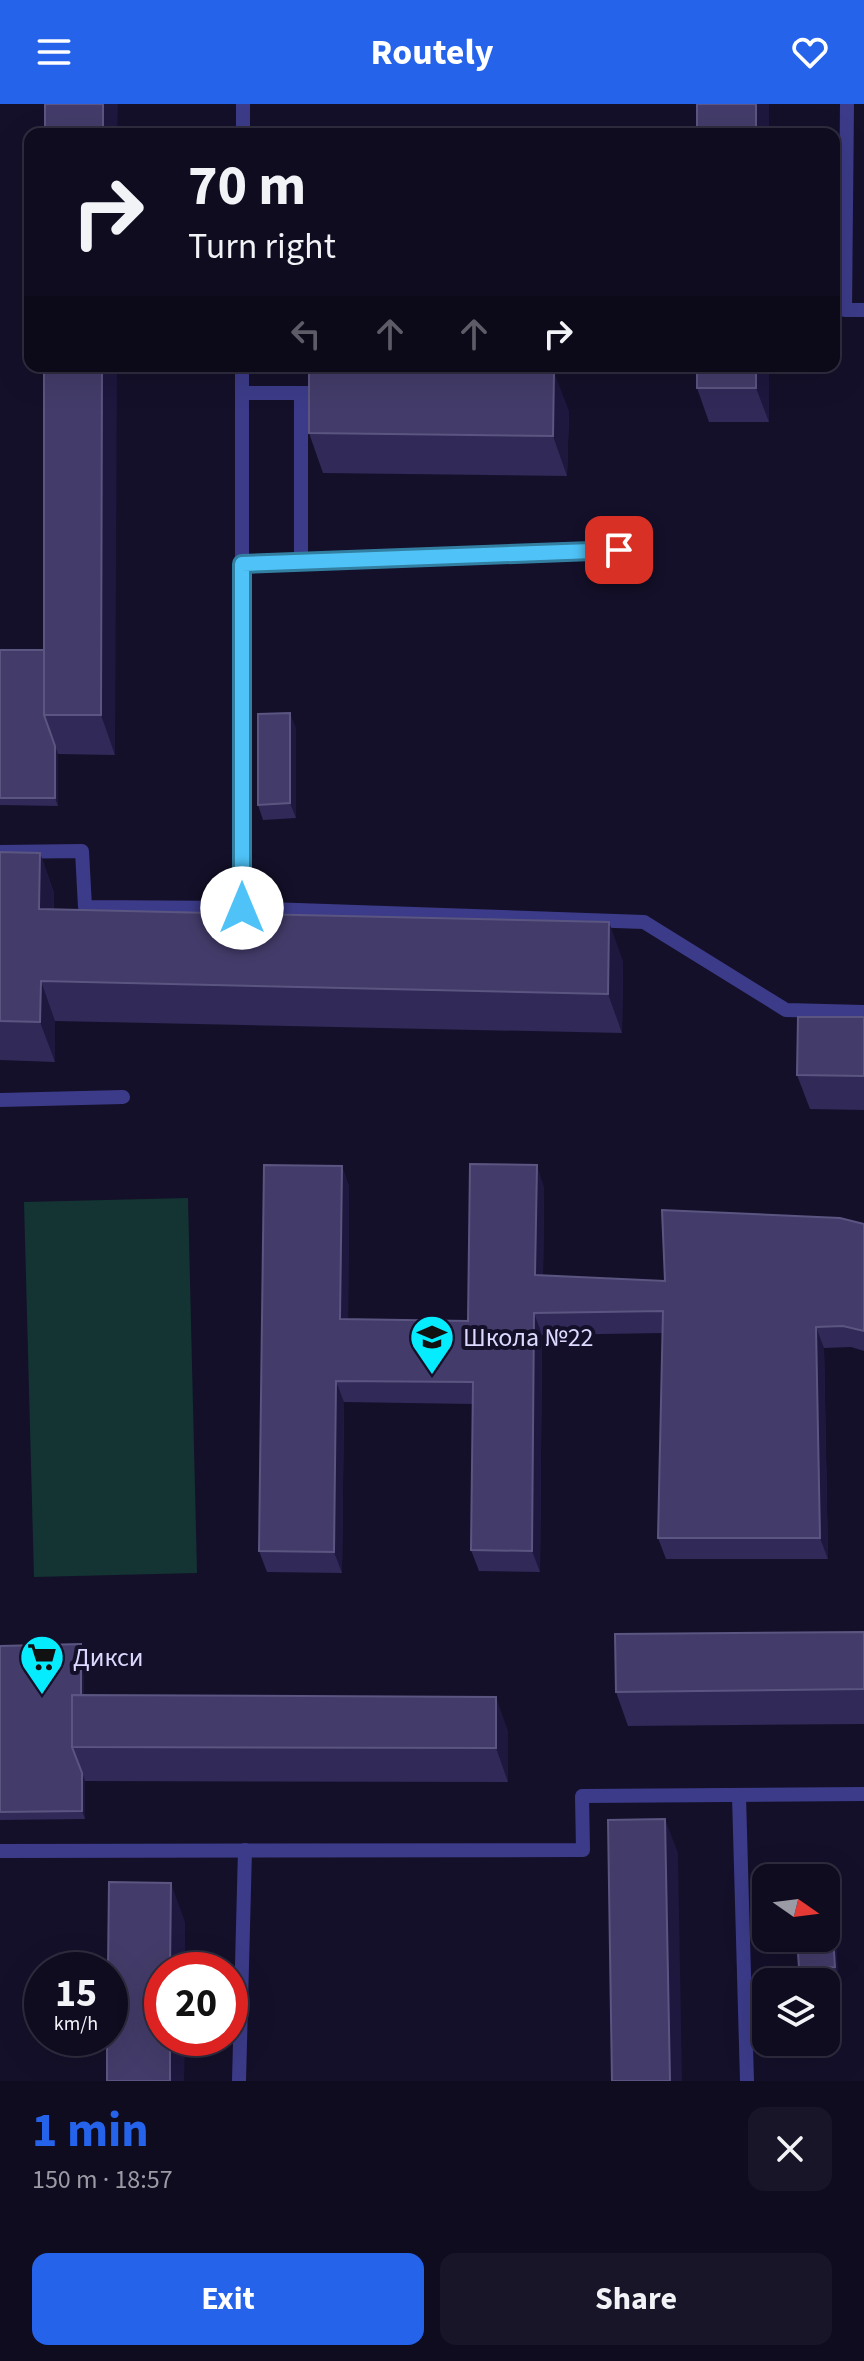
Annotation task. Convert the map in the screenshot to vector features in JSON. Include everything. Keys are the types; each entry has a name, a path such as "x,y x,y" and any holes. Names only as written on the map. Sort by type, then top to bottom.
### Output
{"lane":[{"path":"243,104 243,128"},
{"path":"847,104 845,310 864,310"},
{"path":"242,372 242,908"},
{"path":"242,393 347,393"},
{"path":"301,393 301,562"},
{"path":"242,564 619,550"},
{"path":"0,852 82,851 85,907 242,908 644,922 786,1010 864,1012"},
{"path":"0,1100 123,1097"},
{"path":"0,1851 583,1850 582,1796 864,1794"},
{"path":"739,1796 747,2081"},
{"path":"239,2081 245,1850"}],"green space":[{"path":"188,1198 197,1573 34,1577 24,1202"}],"building":[{"path":"45,104 103,104 103,128 45,128"},
{"path":"697,104 756,104 756,128 697,128"},
{"path":"44,372 102,372 101,715 44,715"},
{"path":"309,372 554,372 553,436 309,433"},
{"path":"697,372 756,372 756,388 697,388"},
{"path":"0,650 44,650 44,715 55,746 55,798 0,798"},
{"path":"290,713 290,803 258,805 258,714"},
{"path":"0,852 40,853 39,909 609,922 608,994 41,981 40,1022 0,1021"},
{"path":"798,1017 864,1017 864,1076 797,1075"},
{"path":"470,1164 537,1165 535,1275 665,1281 662,1210 840,1218 864,1224 864,1331 843,1326 816,1327 820,1538 658,1538 663,1311 534,1313 532,1551 471,1550 473,1382 336,1381 334,1552 259,1551 264,1165 342,1166 340,1319 468,1321"},
{"path":"864,1632 864,1689 616,1692 615,1634"},
{"name":"Дикси","path":"81,1644 81,1695 72,1695 72,1747 82,1773 82,1811 0,1812 0,1646"},
{"path":"72,1695 496,1697 496,1748 72,1747"},
{"path":"665,1819 670,2081 612,2081 608,1820"},
{"path":"109,1882 171,1883 170,1952 144,1952 144,2056 170,2056 170,2081 107,2081 107,2056 128,2056 128,1952 108,1952"},
{"path":"798,1952 834,1952 835,1967 799,1968"}],"place":[{"name":"Школа №22","path":"432,1376"},
{"name":"Дикси","path":"42,1696"}],"route":[{"path":"242,908 242,564 619,550"}]}
